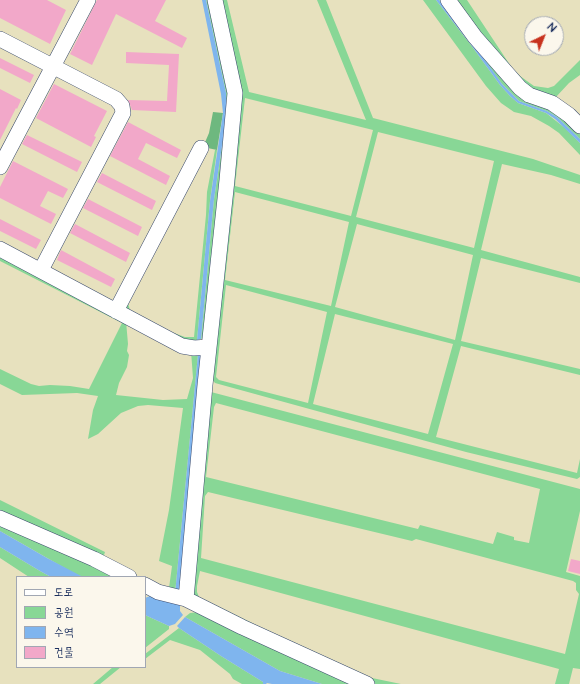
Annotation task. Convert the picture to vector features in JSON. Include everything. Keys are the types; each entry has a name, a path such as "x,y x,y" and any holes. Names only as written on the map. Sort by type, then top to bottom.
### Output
{"street":[{"path":"0,167 88,0"},
{"path":"186,599 209,347 235,94 215,0"},
{"path":"448,0 475,37 520,88 529,95 552,103 569,115 580,126"},
{"path":"0,39 116,99 122,106 123,113 41,270"},
{"path":"116,311 201,148"},
{"path":"0,249 182,346 194,348 209,347"},
{"path":"0,518 94,559 127,576"},
{"path":"146,586 158,592 186,599 242,627 367,684"}],"green space":[{"path":"206,0 212,0 231,89 203,338 201,339 214,199 227,113 226,93"},
{"path":"221,0 227,0 249,92 366,120 317,0 326,0 373,118 533,159 580,175 580,184 551,175 502,164 481,250 580,277 580,283 481,258 461,341 580,369 580,375 461,346 436,437 577,473 580,459 580,477 577,479 466,452 215,383 212,379 238,110","holes":["245,98 373,130 351,216 235,186","378,132 494,161 474,248 356,217","235,192 349,222 331,306 225,280","357,224 473,255 455,340 335,307","226,285 327,312 308,403 219,380 216,377","335,314 453,344 428,434 313,404"]},
{"path":"423,0 436,0 500,85 510,96 518,103 546,113 565,128 580,143 580,155 559,133 549,126 531,116 514,112 501,103 486,86"},
{"path":"439,0 444,0 541,103 580,132 580,139 557,117 547,111 519,101 502,84"},
{"path":"453,0 467,0 512,68 534,86 548,88 554,86 580,60 580,75 569,83 556,97 568,108 527,87"},
{"path":"213,112 223,113 217,150 203,147 209,133"},
{"path":"215,150 217,150 210,201 197,340 190,341 181,339 127,312 124,306 127,300 130,310 171,332 185,337 194,337 207,192"},
{"path":"0,255 126,321 128,344 127,351 129,355 127,367 119,383 116,395 163,400 187,399 193,378 191,351 198,354 175,594 169,588 172,566 159,561 169,510 183,408 148,405 138,406 121,413 98,434 88,439 93,410 98,396 77,393 22,395 0,384 0,369 31,384 39,386 70,386 89,389 122,323 0,261"},
{"path":"211,392 580,489 580,511 566,572 580,576 580,669 573,668 569,684 555,684 559,669 200,571 197,586 199,597 258,626 372,678 401,684 375,684 198,602 192,592","holes":["216,403 540,489 529,543 514,540 514,537 497,532 493,544 420,525 418,529 206,477 214,407","208,492 412,541 416,539 573,581 576,583 576,590 579,594 565,654 201,558 205,496"]},
{"path":"0,500 105,552 102,561 0,515"},
{"path":"0,519 125,576 80,576 0,531"},
{"path":"0,547 49,576 27,576 0,558"},
{"path":"199,612 362,684 322,684 280,671 185,617 190,613"},
{"path":"146,615 169,626 169,629 146,647"},
{"path":"179,628 263,682 263,684 242,684 233,679 230,674 200,650 170,640 146,658 146,653"},
{"path":"112,668 120,668 100,684 93,684"}],"water":[{"path":"202,0 206,0 226,93 227,113 214,199 201,339 197,340 210,201 223,113 221,94"},
{"path":"436,0 439,0 473,43 502,84 519,101 547,111 557,117 580,139 580,143 555,119 546,113 518,103 510,96 500,85"},
{"path":"198,354 202,355 182,595 175,594"},
{"path":"0,531 81,576 49,576 0,547"},
{"path":"155,596 180,604 180,611 183,615 175,624 169,626 146,615 146,598"},
{"path":"185,617 280,671 322,684 263,684 263,682 179,628 177,626"}],"building":[{"path":"0,0 47,0 66,10 50,44 0,18"},
{"path":"97,0 166,0 155,21 187,38 182,48 116,14 92,65 70,54"},
{"path":"126,52 179,54 176,112 132,110 128,100 167,101 169,65 126,63"},
{"path":"0,58 34,75 30,83 0,68"},
{"path":"54,84 107,111 94,136 96,137 91,147 36,118"},
{"path":"0,89 21,100 0,140"},
{"path":"128,122 181,150 177,158 146,143 138,159 170,176 166,185 110,156"},
{"path":"27,135 82,162 77,172 22,144"},
{"path":"13,161 68,189 63,198 48,191 40,206 56,214 51,224 0,198 0,187"},
{"path":"102,173 156,201 152,210 97,182"},
{"path":"88,199 142,227 138,236 83,208"},
{"path":"0,219 41,240 36,249 0,231"},
{"path":"75,224 130,253 126,262 70,233"},
{"path":"61,250 115,279 111,287 57,260"},
{"path":"571,559 580,561 580,574 568,571"}]}
